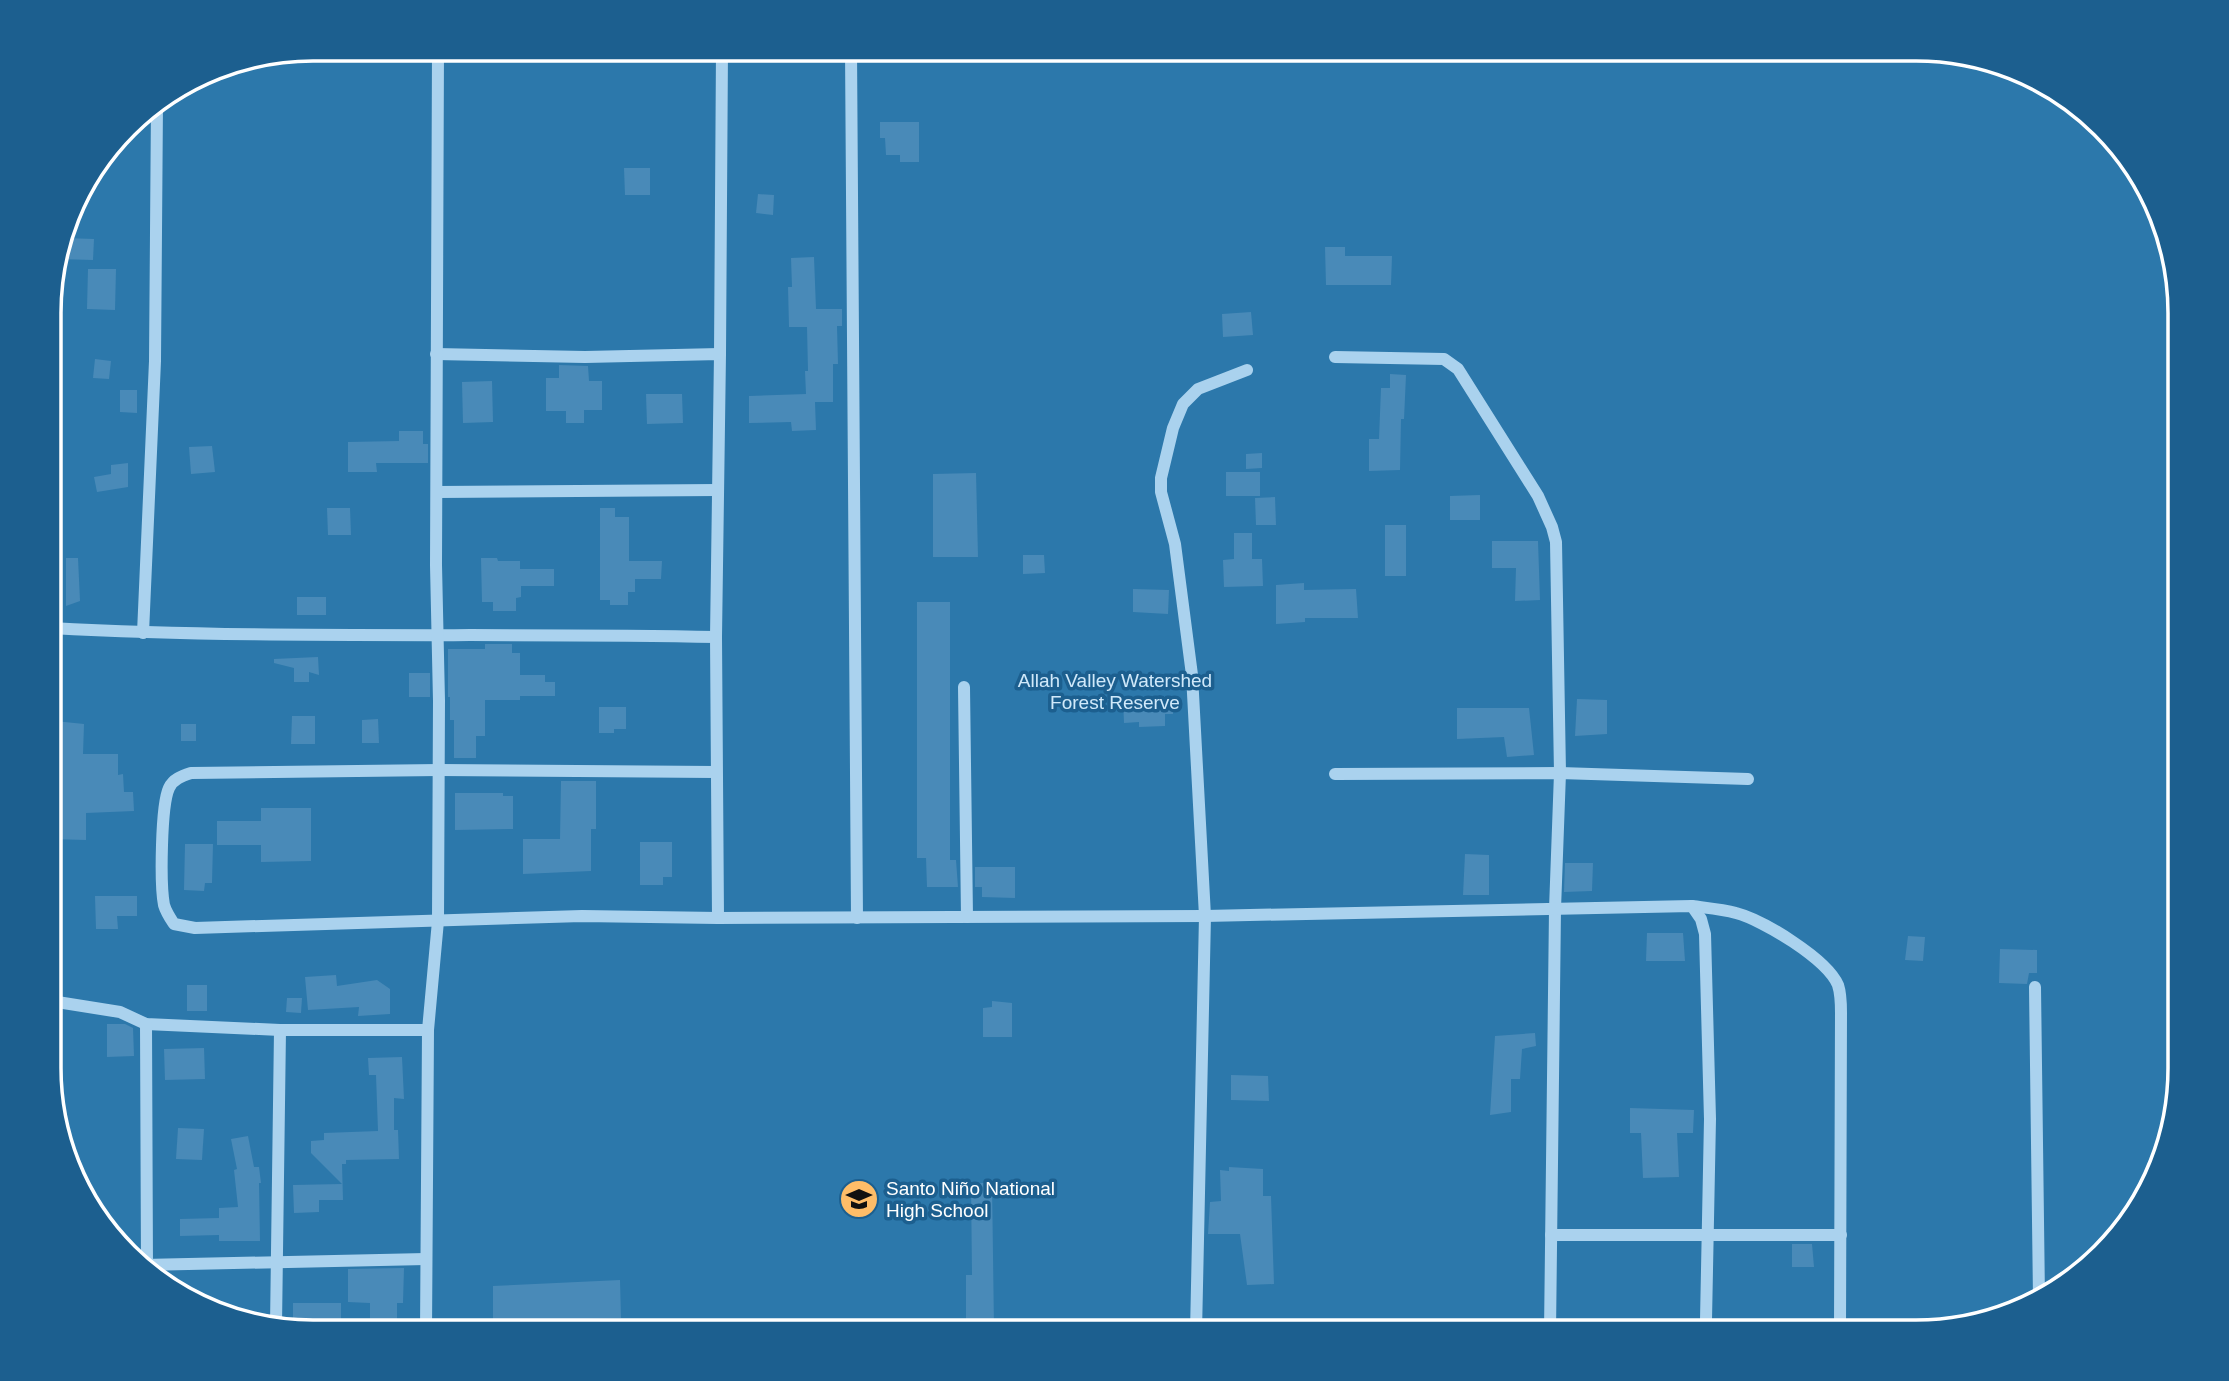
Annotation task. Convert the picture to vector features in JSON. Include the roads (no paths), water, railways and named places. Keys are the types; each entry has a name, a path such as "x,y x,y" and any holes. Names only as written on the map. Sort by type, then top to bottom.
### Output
{"street":[{"path":"426,1320 428,1030 438,921 438,61"},
{"path":"718,918 716,637 722,61"},
{"path":"851,61 858,918"},
{"path":"143,633 155,361 157,116"},
{"path":"436,354 585,357 720,354"},
{"path":"1335,357 1444,359 1450,362 1458,369 1538,496 1556,542 1560,773 1555,909 1550,1320"},
{"path":"1196,1320 1205,916 1192,675 1175,544 1161,492 1161,478 1173,428 1183,404 1198,389 1247,370"},
{"path":"437,492 718,490"},
{"path":"61,629 282,637 716,637"},
{"path":"964,687 968,917"},
{"path":"716,772 439,770 191,773 174,780 168,789 162,841 164,905 174,924 183,928 582,916 1205,916 1692,906 1737,913 1759,921 1814,957 1838,984 1841,1013 1840,1320"},
{"path":"1335,774 1560,773 1748,779"},
{"path":"1692,906 1701,919 1705,934 1710,1119 1706,1320"},
{"path":"2035,987 2039,1288"},
{"path":"61,1003 120,1012 146,1024 281,1030 428,1030"},
{"path":"146,1024 146,1256"},
{"path":"276,1317 281,1030"},
{"path":"1551,1235 1841,1235"},
{"path":"157,1266 426,1259"}],"place":[{"name":"Santo Niño National High School","path":"859,1199"}],"park label":[{"name":"Allah Valley Watershed Forest Reserve","path":"1115,691"}]}
